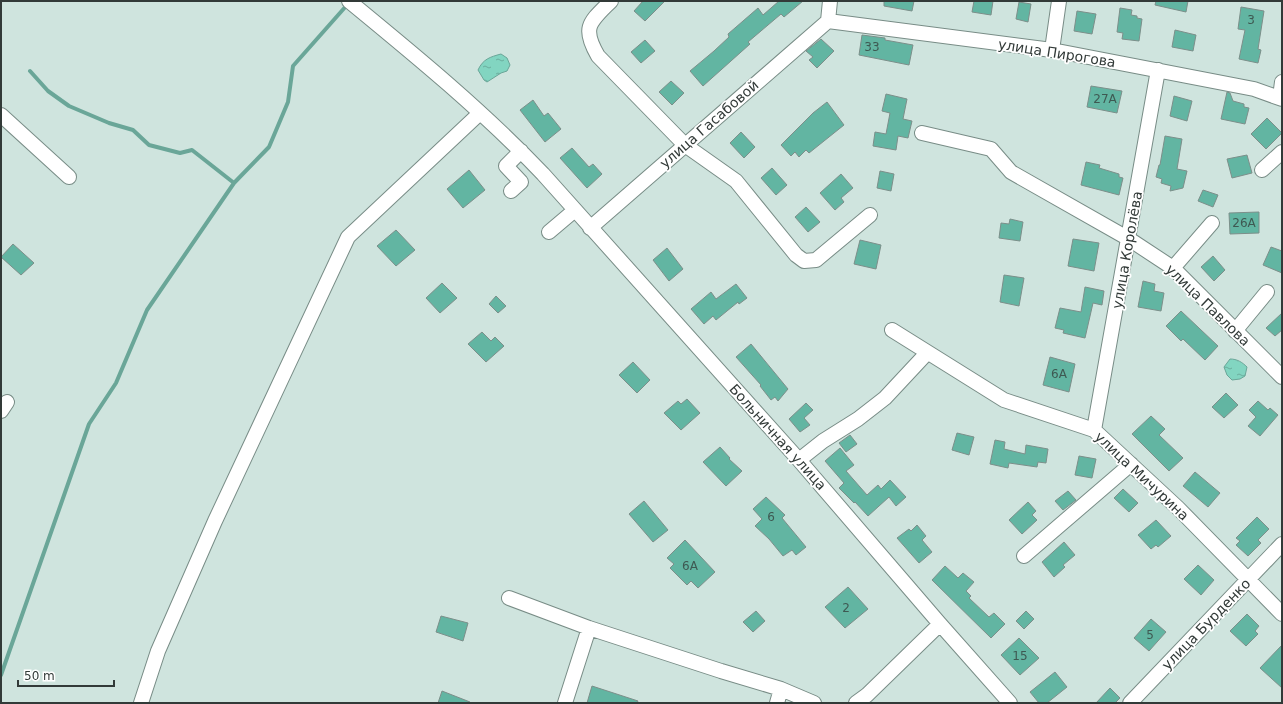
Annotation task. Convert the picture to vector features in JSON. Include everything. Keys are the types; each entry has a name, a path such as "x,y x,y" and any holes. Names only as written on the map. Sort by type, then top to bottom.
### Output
{"street":[{"name":"Больничная улица","path":"349,1 459,93 521,151 543,174 799,460 1010,703"},
{"path":"611,1 594,19 589,27 591,44 598,56 685,145 736,181 796,255 804,261 816,260 870,215"},
{"path":"828,21 830,1"},
{"path":"1052,50 1059,1"},
{"name":"улица Гасабовой","path":"590,228 828,21"},
{"name":"улица Пирогова","path":"828,21 1052,50 1254,89 1281,98"},
{"name":"улица Королёва","path":"1094,430 1158,70"},
{"path":"1281,98 1282,82"},
{"path":"141,703 158,651 215,521 348,237 480,113"},
{"path":"1,115 69,177"},
{"name":"улица Павлова","path":"922,133 991,149 1011,172 1129,239 1173,268 1282,377"},
{"path":"511,191 521,182 506,166 521,151"},
{"path":"1262,170 1282,152"},
{"path":"548,232 575,210"},
{"path":"1173,268 1212,223"},
{"path":"1235,331 1266,292"},
{"name":"улица Мичурина","path":"892,330 1004,400 1094,430 1178,508 1282,614"},
{"path":"799,460 823,441 858,419 885,398 927,352"},
{"path":"1024,556 1131,464"},
{"name":"улица Бурденко","path":"1130,703 1282,544"},
{"path":"509,598 589,628 782,689 814,703"},
{"path":"856,703 867,695 940,624"},
{"path":"565,703 589,628"},
{"path":"777,703 782,689"}],"water":[{"path":"501,54 507,58 510,65 507,71 487,82 478,70 482,63 487,59"},
{"path":"1230,359 1239,361 1247,367 1245,376 1240,379 1232,380 1227,375 1224,367"}],"building":[{"path":"643,1 665,1 645,21 634,11"},
{"path":"779,1 803,1 784,17 781,14 748,42 750,44 703,86 690,71 714,51 729,37 728,34 758,8 763,15"},
{"path":"884,1 914,1 912,11 884,6"},
{"path":"974,1 993,1 991,15 972,12"},
{"path":"1156,1 1188,1 1186,12 1155,5"},
{"path":"1019,2 1031,4 1028,22 1016,19"},
{"path":"1241,7 1264,11 1258,49 1261,50 1258,63 1239,59 1245,30 1238,29"},
{"path":"1120,8 1132,10 1131,15 1142,19 1139,41 1122,39 1123,33 1117,32"},
{"path":"1077,11 1096,14 1092,34 1074,31"},
{"path":"1175,30 1196,35 1193,51 1172,47"},
{"path":"862,35 885,38 885,40 913,45 909,65 859,55"},
{"path":"821,39 834,51 817,68 809,60 813,57 806,51"},
{"path":"645,40 655,51 641,63 631,52"},
{"path":"671,81 684,93 672,105 659,92"},
{"path":"1091,86 1122,91 1117,113 1087,107"},
{"path":"1227,92 1230,93 1233,101 1244,104 1244,107 1249,108 1245,124 1221,119"},
{"path":"886,94 907,99 903,119 912,121 908,138 898,136 896,150 873,146 875,132 886,134 890,113 882,111"},
{"path":"1174,96 1192,101 1187,121 1170,116"},
{"path":"533,100 544,116 548,113 561,129 545,142 520,110"},
{"path":"827,102 844,125 809,153 806,150 799,157 795,152 791,156 781,145 813,113"},
{"path":"1267,118 1282,133 1266,149 1251,134"},
{"path":"741,132 755,147 744,158 730,143"},
{"path":"1165,136 1182,139 1177,169 1187,171 1183,188 1170,191 1171,186 1161,183 1162,179 1156,177 1160,165"},
{"path":"572,148 589,167 593,164 602,174 587,188 560,158"},
{"path":"1247,155 1252,173 1232,178 1227,159"},
{"path":"1086,162 1100,165 1099,168 1119,174 1119,177 1123,178 1119,195 1081,185"},
{"path":"772,168 787,185 776,195 761,178"},
{"path":"469,170 485,190 463,208 447,189"},
{"path":"880,171 894,174 891,191 877,188"},
{"path":"841,174 853,188 841,198 844,202 835,210 820,193"},
{"path":"1203,190 1218,195 1213,207 1198,201"},
{"path":"806,207 820,222 808,232 795,217"},
{"path":"1259,212 1259,233 1230,234 1229,213"},
{"path":"1010,219 1023,222 1020,241 999,238 1001,223 1009,224"},
{"path":"396,230 415,250 396,266 377,246"},
{"path":"1073,239 1099,243 1094,271 1068,266"},
{"path":"860,240 881,245 876,269 854,264"},
{"path":"13,244 34,263 21,275 1,257"},
{"path":"1271,247 1282,251 1282,273 1263,265"},
{"path":"667,248 683,269 669,281 653,260"},
{"path":"1213,256 1225,270 1214,281 1201,267"},
{"path":"1004,275 1024,278 1019,306 1000,302"},
{"path":"1143,281 1155,284 1154,291 1164,293 1161,311 1138,307"},
{"path":"442,283 457,298 440,313 426,298"},
{"path":"736,284 747,298 739,304 738,302 716,320 713,316 704,324 691,309 711,292 716,299"},
{"path":"1085,287 1104,291 1102,305 1093,303 1085,338 1063,333 1064,330 1055,328 1060,308 1081,312"},
{"path":"496,296 506,306 498,313 489,304"},
{"path":"1181,311 1218,346 1205,360 1183,339 1181,341 1166,326"},
{"path":"1282,313 1282,330 1275,336 1266,328"},
{"path":"482,332 491,341 495,337 504,346 486,362 468,344"},
{"path":"751,344 788,389 778,401 775,397 771,400 760,386 761,385 736,357"},
{"path":"1050,357 1075,364 1069,392 1043,385"},
{"path":"633,362 650,380 637,393 619,375"},
{"path":"1226,393 1238,405 1224,418 1212,407"},
{"path":"687,399 700,413 681,430 664,413 678,401 681,404"},
{"path":"1258,401 1268,410 1270,408 1278,415 1260,436 1248,426 1256,417 1249,410"},
{"path":"806,403 813,410 804,418 810,425 800,432 789,419"},
{"path":"1151,416 1165,429 1159,435 1183,458 1169,471 1132,434"},
{"path":"957,433 974,437 969,455 952,450"},
{"path":"850,435 857,444 846,452 839,443"},
{"path":"995,440 1005,442 1004,449 1025,454 1026,445 1048,449 1046,463 1038,462 1037,467 1009,463 1008,468 990,464"},
{"path":"720,447 730,458 729,459 742,471 726,486 703,462"},
{"path":"840,448 854,465 846,471 867,495 878,485 881,489 890,480 906,497 896,506 889,497 868,516 839,488 844,483 825,461"},
{"path":"1079,456 1096,459 1092,478 1075,475"},
{"path":"1195,472 1220,493 1208,507 1183,486"},
{"path":"1123,489 1138,503 1129,512 1114,498"},
{"path":"1068,491 1076,500 1063,510 1055,501"},
{"path":"766,497 785,515 782,518 806,547 796,555 792,550 783,556 769,539 755,526 762,519 753,509"},
{"path":"644,501 668,530 653,542 629,514"},
{"path":"1028,502 1036,511 1032,515 1037,520 1022,534 1009,520"},
{"path":"1257,517 1269,529 1258,540 1261,543 1248,556 1236,545 1240,541 1236,538"},
{"path":"1156,520 1171,536 1158,547 1156,545 1151,549 1138,535"},
{"path":"917,525 926,536 922,540 932,552 919,563 897,538 909,529 911,531"},
{"path":"685,540 715,572 698,588 691,581 687,585 670,568 674,564 667,558"},
{"path":"1064,542 1075,555 1063,565 1065,567 1054,577 1042,562"},
{"path":"1198,565 1214,580 1201,595 1184,579"},
{"path":"945,566 958,578 963,573 974,582 966,591 971,596 969,598 989,617 994,613 1005,624 991,638 932,580"},
{"path":"848,587 868,609 845,628 825,607"},
{"path":"756,611 765,621 753,632 743,622"},
{"path":"1026,611 1034,619 1024,629 1016,621"},
{"path":"1247,614 1259,626 1255,631 1258,634 1246,646 1230,631"},
{"path":"441,616 468,623 463,641 436,632"},
{"path":"1151,619 1166,632 1149,651 1134,638"},
{"path":"1019,638 1039,658 1020,675 1001,655"},
{"path":"1282,645 1282,688 1260,668"},
{"path":"1055,672 1067,687 1047,703 1039,703 1030,692"},
{"path":"592,686 638,701 637,703 587,703"},
{"path":"1110,688 1120,698 1115,703 1096,703"},
{"path":"442,691 470,702 470,703 438,703"}],"waterway":[{"path":"1,675 89,424 116,383 147,310 234,183 269,147 288,102 293,66 347,5"},
{"path":"30,71 48,91 69,106 109,123 133,130 149,145 180,153 192,150 234,183"}]}
